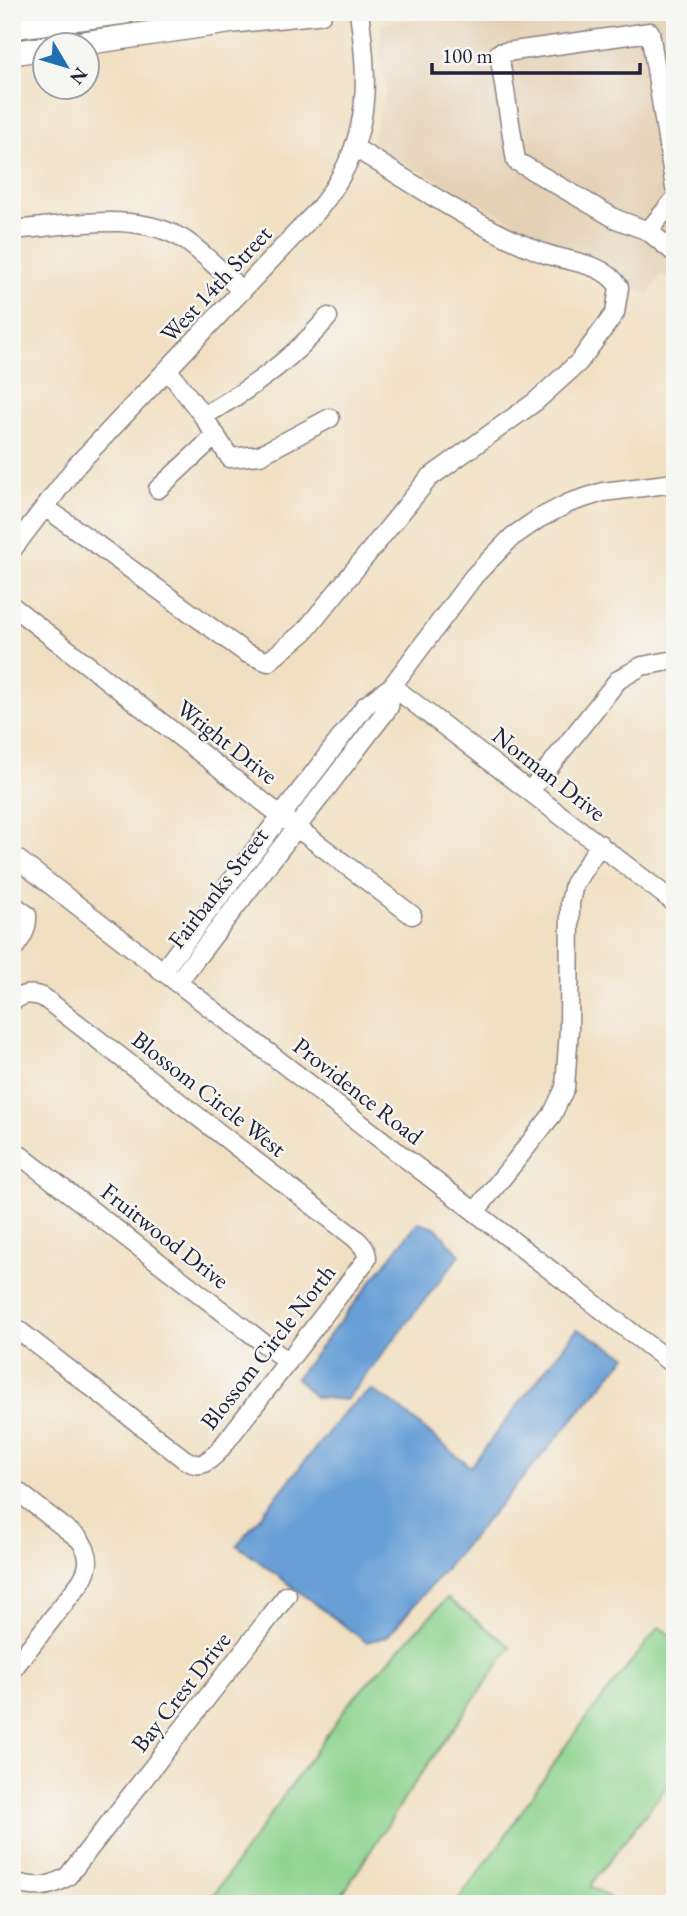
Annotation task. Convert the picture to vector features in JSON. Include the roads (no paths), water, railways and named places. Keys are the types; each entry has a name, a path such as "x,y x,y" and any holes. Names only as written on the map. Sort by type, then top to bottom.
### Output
{"main road":[{"path":"12,27 125,12"},
{"path":"102,40 234,21 320,12"},
{"path":"12,53 32,50"}],"street":[{"name":"West 14th Street","path":"12,550 76,466 169,370 336,187 355,148 364,104 365,69 359,12"},
{"path":"675,187 650,32 499,53 516,161 616,219 648,231 675,253"},
{"path":"45,507 246,653 268,662 305,631 429,478 535,402 579,362 615,313 619,287 614,278 581,262 558,258 522,244 465,216 355,148"},
{"path":"648,231 675,199"},
{"path":"12,230 99,223 146,224 184,240 242,290"},
{"path":"204,416 266,376 296,351 328,317"},
{"path":"169,370 204,416 230,458 260,455 330,418"},
{"path":"158,489 216,435"},
{"name":"Fairbanks Street","path":"162,972 365,706 393,686 474,576 512,537 538,519 569,503 603,492 675,483"},
{"name":"Wright Drive","path":"12,606 412,915"},
{"path":"530,791 618,680 642,666 675,660"},
{"name":"Fairbanks Street","path":"177,983 389,706 393,686"},
{"name":"Norman Drive","path":"393,686 675,903"},
{"path":"475,1212 552,1115 565,1088 569,1029 570,903 575,884 600,844"},
{"name":"Providence Road","path":"12,855 475,1212 672,1358"},
{"path":"12,904 27,915 28,925 12,951"},
{"name":"Blossom Circle West","path":"12,1002 20,995 33,994 43,998 355,1238 365,1248 367,1255"},
{"name":"Fruitwood Drive","path":"12,1149 288,1362"},
{"name":"Blossom Circle North","path":"12,1325 184,1459 195,1465 202,1464 218,1452 367,1259 367,1255"},
{"path":"12,1487 79,1539 87,1549 89,1562 87,1573 80,1583 12,1670"},
{"name":"Bay Crest Drive","path":"12,1882 41,1888 56,1884 68,1876 287,1595"}],"water":[{"path":"418,1222 435,1227 460,1255 346,1400 315,1397 296,1378"},
{"path":"577,1329 627,1356 387,1637 366,1642 237,1545 347,1409 371,1390 392,1402 470,1467"}]}
